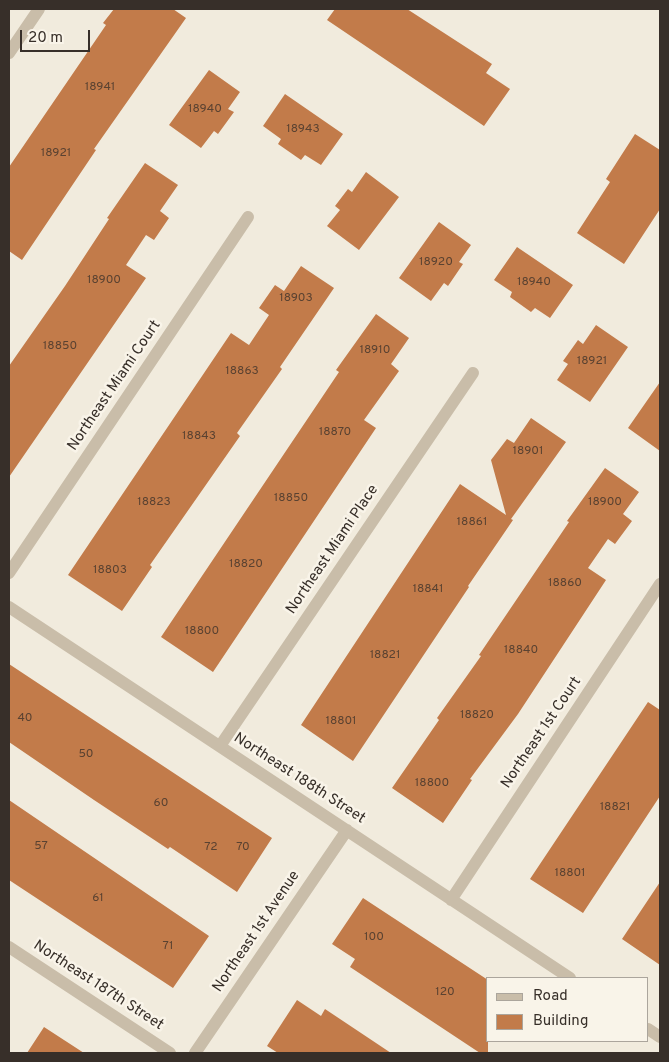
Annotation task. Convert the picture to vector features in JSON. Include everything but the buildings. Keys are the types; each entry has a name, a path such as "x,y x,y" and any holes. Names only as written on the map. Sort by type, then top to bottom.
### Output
{"street":[{"path":"9,53 39,9"},
{"name":"Northeast Miami Court","path":"9,574 248,217"},
{"name":"Northeast Miami Place","path":"220,746 473,373"},
{"name":"Northeast 1st Court","path":"451,900 660,584"},
{"name":"Northeast 188th Street","path":"9,607 568,977"},
{"name":"Northeast 1st Avenue","path":"195,1053 347,830"},
{"name":"Northeast 187th Street","path":"9,947 170,1053"},
{"path":"649,1030 660,1037"}]}
